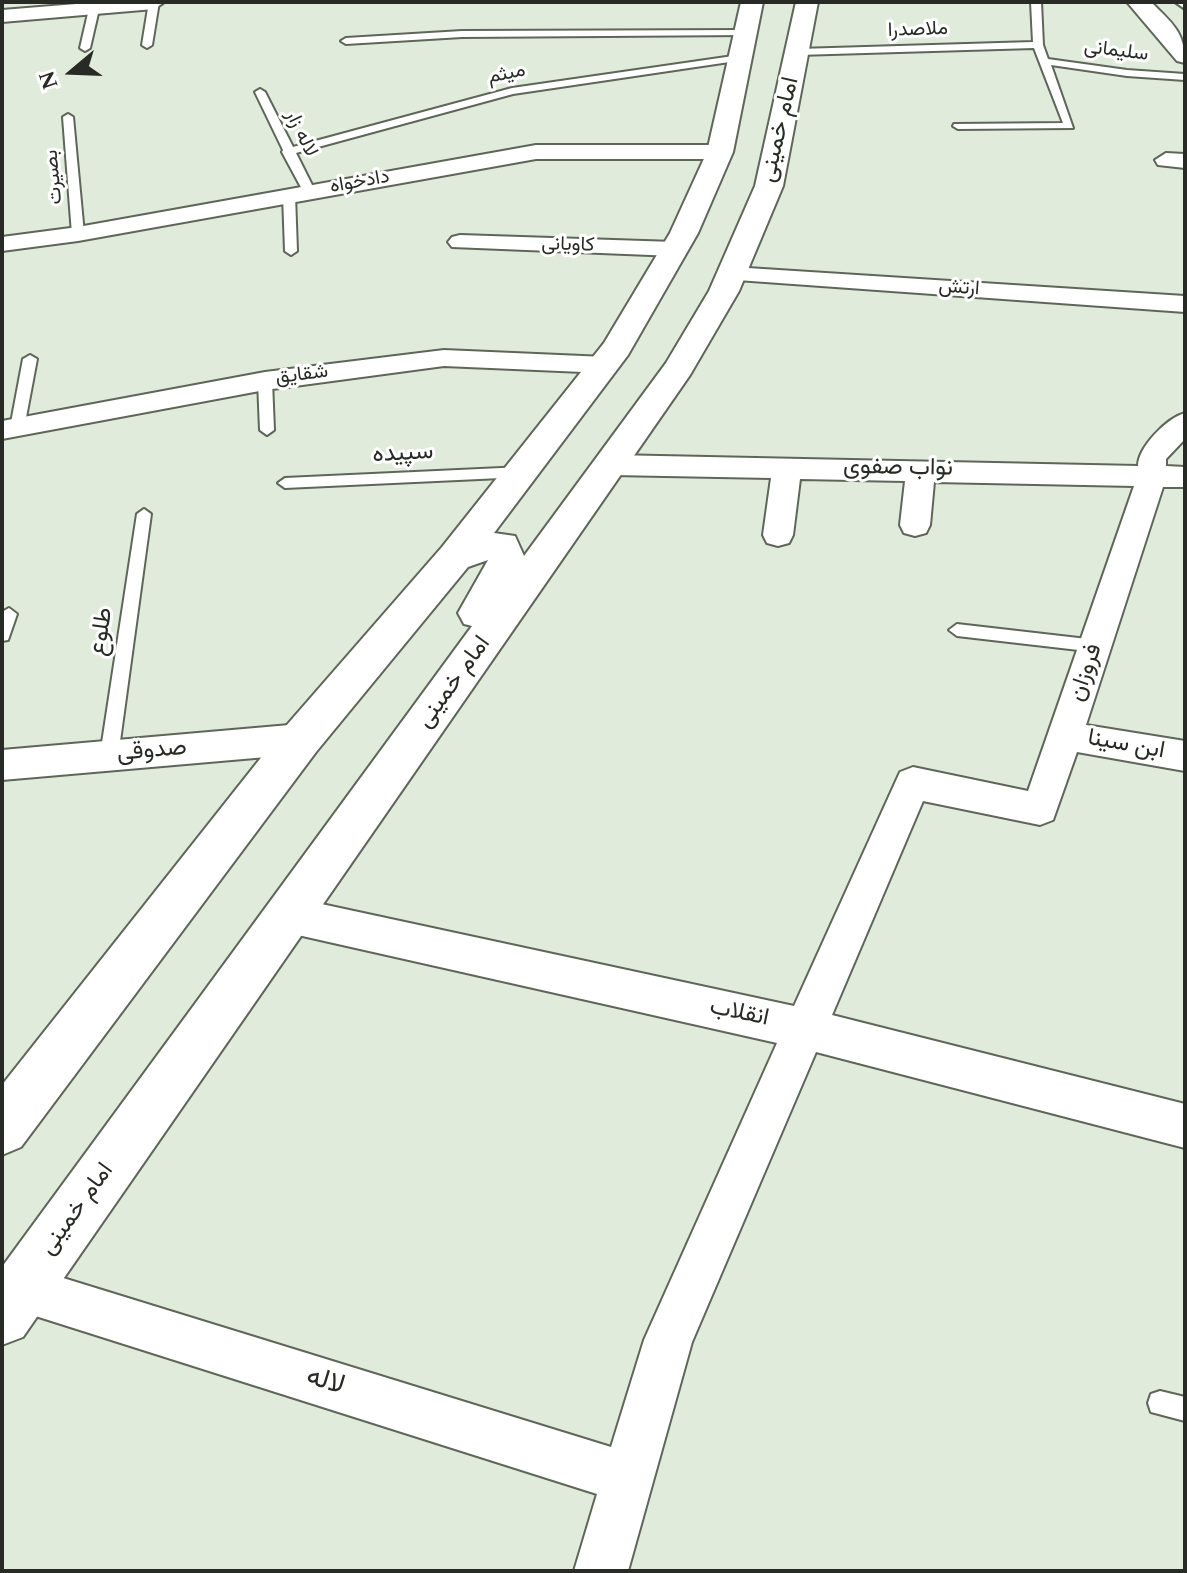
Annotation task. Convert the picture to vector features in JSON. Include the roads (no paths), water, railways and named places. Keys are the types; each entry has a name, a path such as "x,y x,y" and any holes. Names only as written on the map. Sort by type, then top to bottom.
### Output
{"main road":[{"name":"امام خمینی","path":"12,1303 679,368 732,274 769,186 807,2"},
{"path":"1138,2 1185,56"},
{"path":"11,1104 301,739 455,557 606,365 675,249 720,152 746,31"},
{"path":"441,703 453,655 507,561 502,546 481,547 455,557"}],"street":[{"path":"2,16 154,3"},
{"name":"دادخواه","path":"2,244 78,234 536,152 720,152"},
{"name":"کاویانی","path":"460,242 675,249"},
{"name":"ارتش","path":"732,274 1185,304"},
{"name":"شقایق","path":"10,429 265,381 444,358 606,365"},
{"name":"فروزان","path":"806,1029 913,783 1040,809 1152,475 1152,457 1185,422"},
{"name":"نواب صفوی","path":"612,465 1185,477"},
{"path":"778,535 787,468"},
{"path":"915,525 921,470"},
{"name":"ابن سینا","path":"1066,736 1185,756"},
{"name":"صدوقی","path":"2,765 301,739"},
{"name":"انقلاب","path":"289,915 806,1029 1185,1126"},
{"path":"601,1571 668,1340 806,1029"},
{"name":"لاله","path":"12,1303 628,1478"}],"lane":[{"path":"958,126 1069,126 1038,45 1036,2"},
{"path":"147,45 154,3"},
{"path":"85,48 94,9"},
{"path":"346,41 462,34 746,31"},
{"name":"میثم","path":"287,152 746,31"},
{"name":"ملاصدرا","path":"798,52 1038,45"},
{"name":"سلیمانی","path":"1044,61 1127,73 1185,77"},
{"name":"لاله زار","path":"260,92 287,152 299,193"},
{"name":"بصیرت","path":"68,117 78,234"},
{"path":"291,251 299,193"},
{"path":"10,429 30,359"},
{"path":"265,381 267,430"},
{"name":"سپیده","path":"285,483 523,472"},
{"name":"طلوع","path":"109,756 144,514"},
{"path":"2,635 9,614"},
{"path":"957,630 1096,646"},
{"path":"1160,1403 1185,1409"}]}
